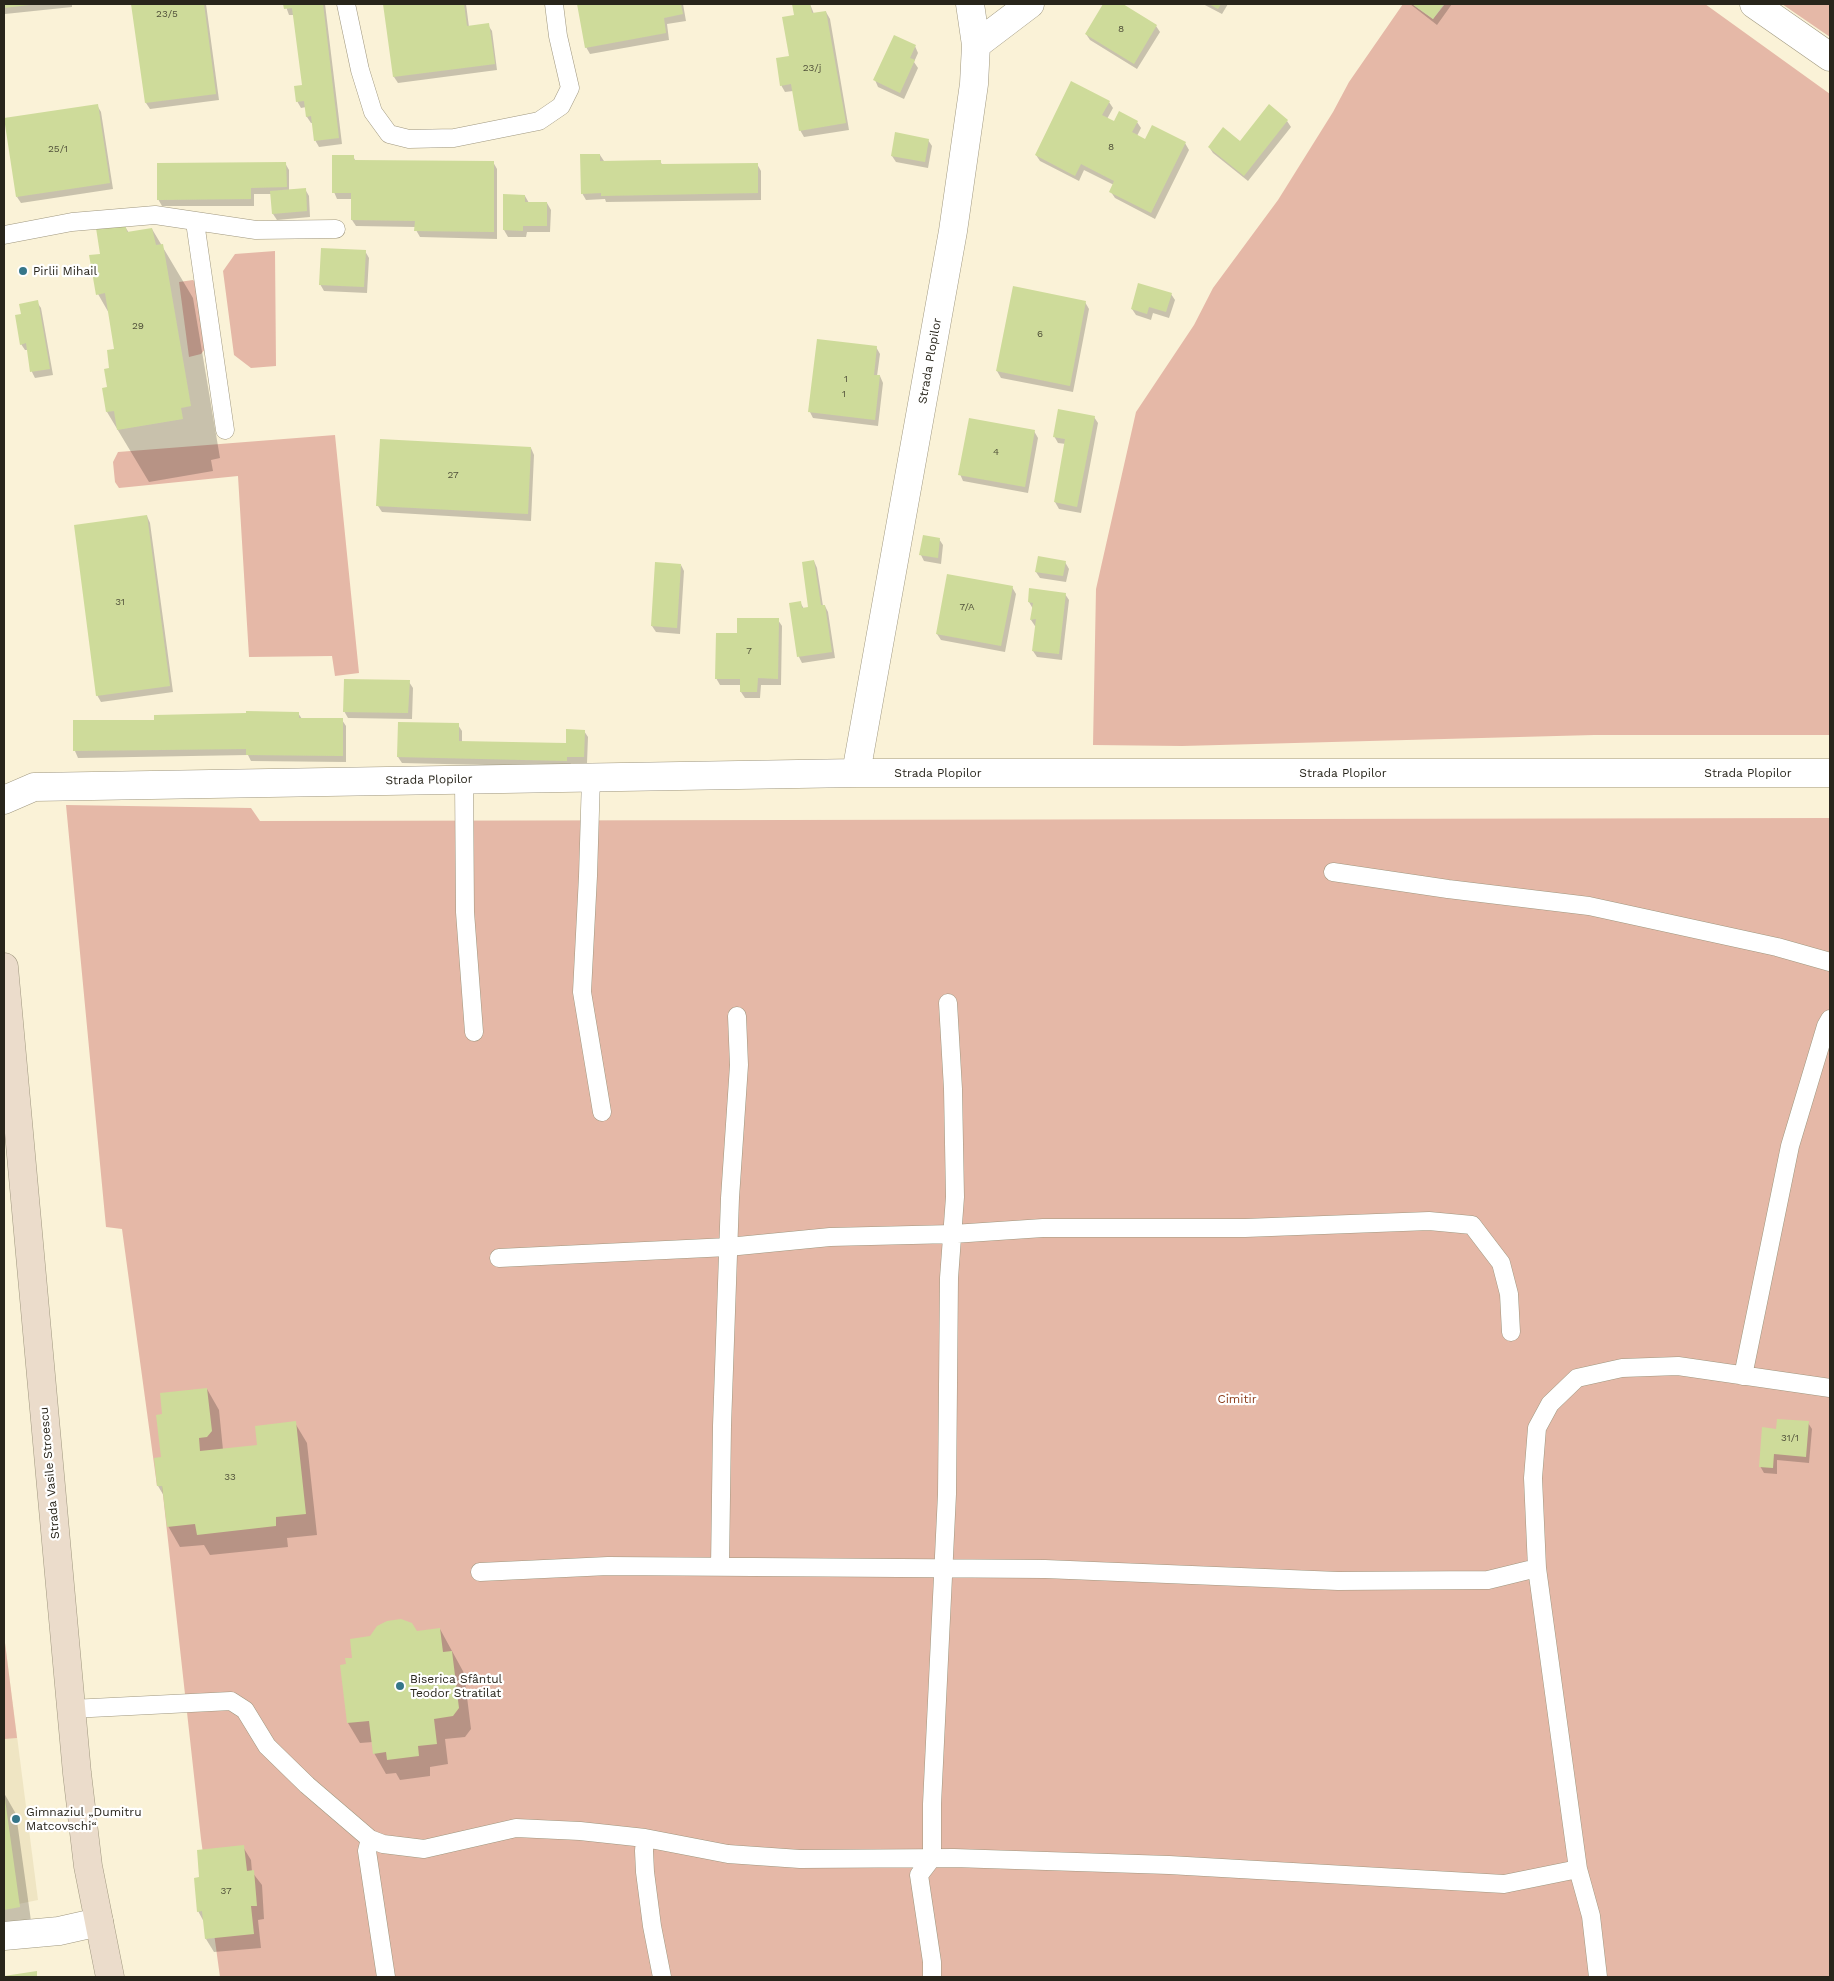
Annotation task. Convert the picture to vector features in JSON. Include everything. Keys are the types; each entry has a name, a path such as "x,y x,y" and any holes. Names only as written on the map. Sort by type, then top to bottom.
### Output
{"main road":[{"name":"Strada Vasile Stroescu","path":"4,967 76,1773 87,1857 110,1977"}],"street":[{"path":"970,4 976,45 1030,4"},
{"path":"1754,4 1830,57"},
{"name":"Strada Plopilor","path":"856,773 953,231 974,84 976,45"},
{"name":"Strada Plopilor","path":"4,800 34,787 856,773 1830,773"},
{"path":"4,1936 59,1931 99,1922"}],"lane":[{"path":"346,4 360,70 373,112 389,134 418,138 454,138 539,121 561,106 570,88 558,36 554,4"},
{"path":"4,236 72,222 155,215 256,230 336,229"},
{"path":"195,222 225,430"},
{"path":"591,778 582,992 602,1112"},
{"path":"464,780 465,912 474,1032"},
{"path":"1333,872 1448,889 1589,906 1777,947 1830,962"},
{"path":"932,1977 932,1962 919,1875 932,1858 947,1494 949,1278 955,1197 954,1089 948,1003"},
{"path":"720,1567 722,1426 728,1247 739,1064 737,1016"},
{"path":"1743,1376 1790,1146 1826,1026 1830,1019"},
{"path":"499,1258 728,1247 830,1237 953,1234 1043,1228 1245,1228 1429,1221 1472,1225 1501,1263 1509,1294 1511,1332"},
{"path":"1598,1977 1591,1916 1578,1869 1537,1568 1534,1478 1537,1428 1550,1404 1577,1378 1622,1368 1669,1367 1830,1388"},
{"path":"480,1572 608,1566 1044,1569 1338,1581 1488,1580 1537,1568"},
{"path":"71,1709 231,1701 245,1710 267,1746 307,1785 370,1838 383,1844 424,1849 516,1828 580,1831 645,1838 728,1854 800,1859 932,1858 1169,1865 1504,1884 1578,1869"},
{"path":"370,1838 367,1852 386,1977"},
{"path":"645,1838 645,1872 652,1926 662,1977"}],"shaded area":[{"name":"Gimnaziul „Dumitru Matcovschi“","path":"4,1635 38,1900 4,1907"}],"green space":[{"path":"1403,4 1412,4 1433,19 1445,4 1705,4 1830,94 1830,735 1594,735 1182,746 1093,745 1096,589 1136,412 1194,325 1213,288 1278,200 1333,112 1349,82"},
{"path":"1782,4 1830,4 1830,37"},
{"path":"275,251 276,366 251,368 234,355 223,271 235,254"},
{"path":"193,280 200,287 207,347 201,354 189,357 179,282"},
{"path":"335,435 359,673 335,676 332,656 249,657 238,476 119,488 115,482 113,462 118,452"},
{"name":"Cimitir","path":"66,805 251,808 260,821 1830,818 1830,1977 220,1977 201,1839 162,1486 157,1486 122,1229 106,1227"},
{"path":"4,1635 17,1738 4,1739"}],"building":[{"path":"4,4 29,4 29,5 4,8"},
{"path":"131,4 204,4 216,94 145,103"},
{"path":"283,4 323,4 339,138 314,141 311,116 306,117 304,101 296,102 294,86 302,85 292,8 284,9"},
{"path":"383,4 464,4 467,26 489,23 495,64 393,77"},
{"path":"577,4 681,4 683,14 664,18 666,33 585,48"},
{"path":"792,4 810,4 812,13 826,11 846,123 799,131 791,84 780,86 776,58 789,56 782,17 794,15"},
{"path":"1103,4 1123,4 1157,25 1134,64 1085,34"},
{"path":"1209,4 1221,4 1218,9"},
{"path":"1412,4 1444,4 1433,19"},
{"path":"894,35 916,45 910,58 915,60 900,93 873,80"},
{"path":"1071,81 1110,101 1102,115 1114,121 1119,111 1138,121 1132,132 1145,139 1152,125 1186,142 1151,213 1109,192 1114,181 1081,164 1075,176 1035,155"},
{"path":"98,104 110,183 16,197 4,118"},
{"path":"1269,104 1288,120 1244,176 1208,147 1223,127 1240,141"},
{"path":"895,132 929,139 925,162 891,156"},
{"path":"580,154 600,154 600,161 661,160 661,164 758,163 758,193 601,196 601,193 581,194"},
{"path":"332,155 354,155 354,160 494,161 494,232 414,231 415,221 351,220 351,193 332,193"},
{"path":"286,162 287,187 251,188 251,199 157,200 157,163"},
{"path":"306,188 307,211 272,214 270,191"},
{"path":"503,194 525,195 525,202 547,202 547,226 523,226 523,231 503,230"},
{"path":"125,223 127,232 152,228 156,245 163,244 191,406 181,408 183,419 117,430 114,411 106,412 102,388 107,387 104,369 109,368 107,350 114,349 105,293 96,295 89,255 100,254 96,228"},
{"path":"321,248 366,250 364,287 319,285"},
{"path":"1138,283 1172,293 1166,312 1149,307 1147,314 1131,309"},
{"path":"1013,286 1086,301 1070,386 996,371"},
{"path":"38,300 50,369 30,372 26,343 20,345 15,315 21,314 19,304"},
{"path":"817,339 877,346 874,375 880,375 875,420 808,412"},
{"path":"1058,409 1095,416 1077,507 1054,502 1065,439 1053,437"},
{"path":"969,418 1035,430 1025,487 958,475"},
{"path":"380,439 531,447 528,514 376,506"},
{"path":"147,515 170,686 96,696 74,525"},
{"path":"923,535 940,538 938,558 919,555"},
{"path":"1038,556 1066,561 1063,576 1035,572"},
{"path":"814,560 821,605 825,605 832,652 797,657 789,603 801,601 802,608 808,607 802,562"},
{"path":"655,562 681,564 677,628 651,626"},
{"path":"947,574 1013,586 1001,646 936,634"},
{"path":"1029,588 1066,593 1059,654 1032,651 1036,619 1030,620 1033,603 1028,602"},
{"path":"737,618 779,618 778,679 758,678 757,692 740,692 740,679 715,679 716,633 737,633"},
{"path":"344,679 410,680 408,713 343,712"},
{"path":"246,711 299,712 299,718 343,718 343,756 246,755 246,749 73,751 73,720 154,720 154,715 246,713"},
{"path":"398,722 459,723 459,741 566,743 566,729 585,730 584,757 567,757 567,761 397,757"},
{"path":"207,1388 212,1431 207,1437 199,1438 200,1451 257,1445 255,1426 296,1421 306,1514 276,1517 276,1526 197,1535 195,1524 167,1527 162,1486 157,1486 154,1458 161,1457 156,1415 162,1414 160,1393"},
{"path":"1777,1419 1809,1421 1806,1457 1774,1454 1773,1468 1759,1467 1762,1427 1776,1429"},
{"name":"Biserica Sfântul Teodor Stratilat","path":"401,1619 412,1623 417,1631 440,1628 443,1652 452,1651 459,1708 453,1716 434,1719 437,1744 418,1746 419,1756 387,1760 386,1752 373,1754 369,1721 347,1723 340,1665 346,1664 345,1658 352,1658 350,1639 370,1636 377,1626 387,1621"},
{"path":"4,1792 20,1907 4,1910"},
{"path":"244,1845 247,1871 254,1870 257,1906 251,1906 254,1934 205,1939 202,1911 197,1912 194,1878 199,1877 197,1850"},
{"path":"37,1971 37,1977 4,1977 4,1976"}],"place":[{"name":"Pirlii Mihail","path":"23,271"},
{"name":"Biserica Sfântul Teodor Stratilat","path":"400,1686"},
{"name":"Gimnaziul „Dumitru Matcovschi“","path":"16,1819"}]}
